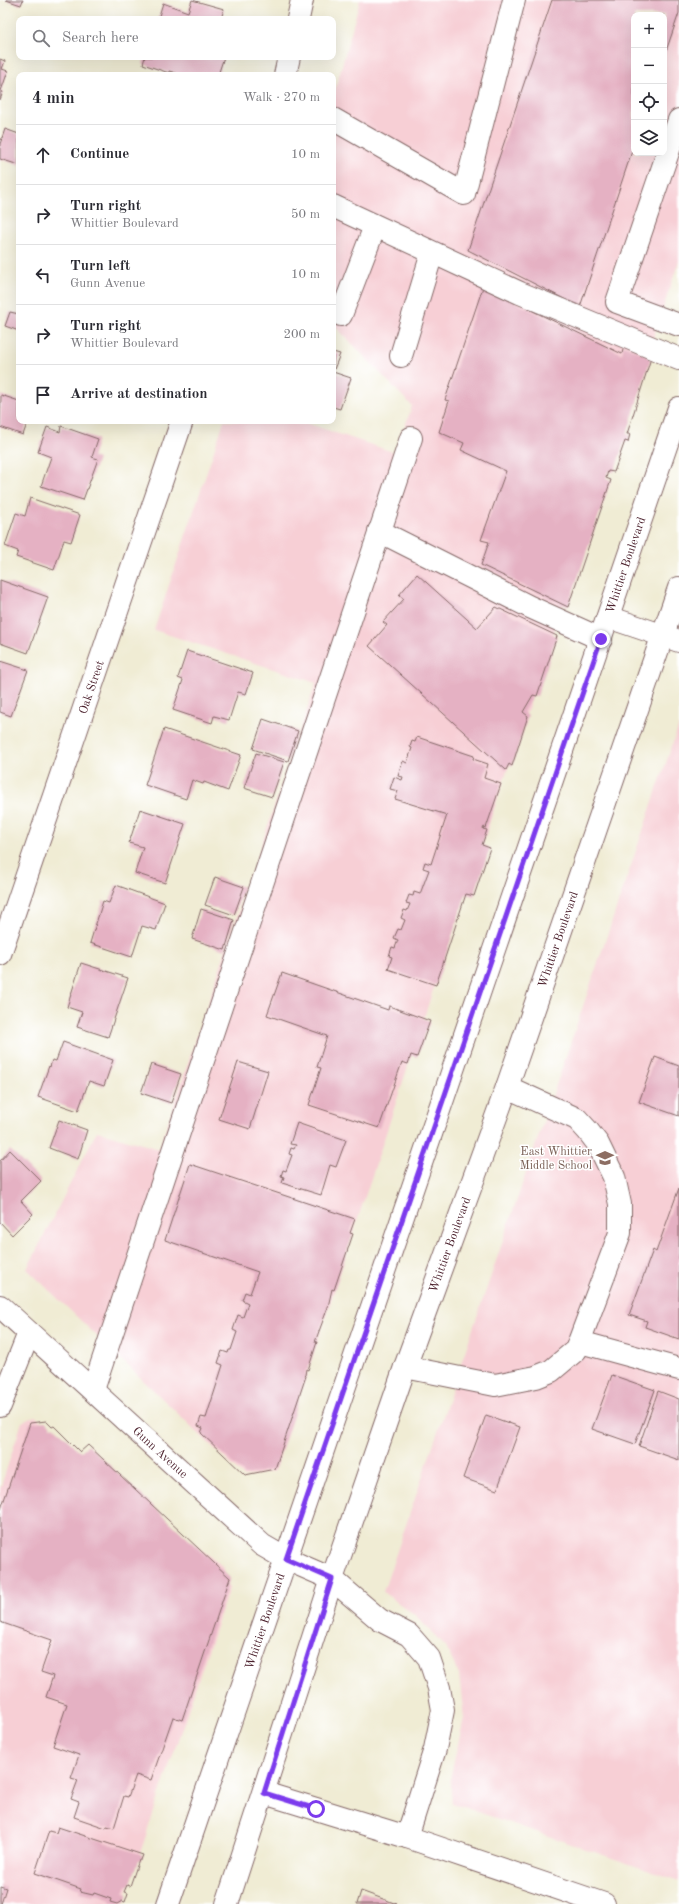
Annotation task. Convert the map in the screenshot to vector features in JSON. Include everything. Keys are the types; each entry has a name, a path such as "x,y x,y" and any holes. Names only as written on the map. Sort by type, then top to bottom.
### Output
{"main road":[{"path":"299,16 302,0"},
{"path":"336,121 464,194 514,0"},
{"path":"287,72 289,60"},
{"path":"679,120 617,302 679,324"},
{"path":"336,207 520,293 679,359"},
{"path":"341,315 375,226"},
{"path":"400,356 432,253"},
{"name":"Whittier Boulevard","path":"168,1904 679,408"},
{"name":"Oak Street","path":"0,954 181,424"},
{"path":"93,1390 411,438"},
{"path":"379,531 530,607 601,639"},
{"name":"Whittier Boulevard","path":"227,1904 332,1579 405,1367 671,639 679,588"},
{"path":"608,618 671,639"},
{"path":"405,1367 495,1385 536,1377 551,1371 576,1350 580,1342 620,1233 620,1204 614,1177 598,1144 577,1119 507,1087"},
{"name":"Gunn Avenue","path":"0,1306 262,1545 286,1559 332,1579 380,1620 408,1635 429,1658 439,1688 442,1710 435,1749 407,1837"},
{"path":"0,1406 29,1333"},
{"path":"580,1342 679,1369"},
{"path":"264,1793 407,1837 604,1904"}],"shaded area":[{"path":"360,0 679,0 679,261 430,999 275,1471 244,1477 27,1269 97,1131 159,1149 316,683 154,630 223,424 309,424 396,453 412,406 336,327 336,87"},
{"name":"East Whittier Middle School","path":"679,725 679,1881 452,1803 450,1779 464,1718 459,1675 446,1647 415,1615 383,1592"},
{"path":"35,1416 222,1566 229,1588 123,1904 0,1904 0,1489 22,1422"}],"building":[{"path":"6,0 23,0 21,5"},
{"path":"192,0 224,9 222,16 159,16 163,3 188,12"},
{"path":"552,0 679,0 679,13 667,48 667,12 631,12 631,154 580,307 468,250"},
{"path":"0,59 5,61 2,69 8,71 1,91 3,92 0,100"},
{"path":"144,60 223,60 219,72 166,72 143,64"},
{"path":"5,129 16,133 16,164 0,159 0,144"},
{"path":"483,287 622,354 624,345 651,358 627,434 630,434 628,442 625,441 614,472 608,471 606,478 611,480 568,607 481,565 489,542 481,540 506,471 461,450 464,443 439,432 449,401 445,400"},
{"path":"10,312 16,313 16,330 5,326"},
{"path":"336,353 340,354 336,364"},
{"path":"336,373 351,378 340,409 336,408"},
{"path":"1,395 16,400 16,424 27,424 23,435 0,427"},
{"path":"61,426 98,439 92,457 98,459 83,500 41,486 51,457 38,452 47,427 60,432"},
{"path":"30,498 80,515 71,542 64,540 54,570 16,557 18,551 5,546 16,513 25,516"},
{"path":"417,574 477,628 496,607 557,636 537,696 533,695 523,712 528,716 512,766 509,764 506,770 369,646 387,625 383,622 404,599 399,595"},
{"path":"0,580 48,597 28,653 0,643"},
{"path":"187,651 253,673 246,694 238,692 229,720 214,716 212,723 173,710 183,680 178,678"},
{"path":"0,661 28,670 11,716 0,712"},
{"path":"263,719 298,731 288,761 253,749"},
{"path":"164,729 241,755 228,791 204,782 203,784 192,780 186,799 145,785"},
{"path":"417,737 474,756 473,759 488,764 484,778 501,784 486,828 484,827 483,829 487,830 482,845 490,848 474,896 466,894 436,985 388,969 392,957 389,956 392,947 395,948 398,940 394,938 398,929 401,930 405,920 401,918 404,910 407,911 410,904 406,903 409,895 413,896 414,892 420,894 429,870 423,868 425,862 431,864 447,815 395,799 398,791 390,789 394,777 402,780 403,777 398,776 403,761 407,763 412,748 410,747 412,741 415,742"},
{"path":"256,753 284,762 272,797 244,788"},
{"path":"140,809 185,824 165,883 135,873 143,847 129,843"},
{"path":"215,877 244,887 234,915 205,905"},
{"path":"116,885 165,903 156,930 142,926 132,957 90,943 103,901 109,903"},
{"path":"201,909 234,920 225,950 192,939"},
{"path":"81,963 128,978 108,1037 77,1027 82,1012 67,1007"},
{"path":"282,973 388,1010 389,1006 430,1021 417,1057 411,1055 408,1064 402,1062 379,1128 309,1105 321,1068 317,1067 327,1036 267,1015"},
{"path":"63,1042 113,1060 104,1086 89,1081 78,1111 38,1097 49,1066 50,1067 52,1060 56,1061"},
{"path":"655,1057 679,1066 679,1116 639,1102"},
{"path":"238,1062 268,1071 250,1129 219,1119"},
{"path":"151,1064 181,1074 171,1103 141,1093"},
{"path":"59,1120 87,1130 78,1159 49,1148"},
{"path":"297,1123 346,1140 336,1167 330,1165 321,1195 282,1183 284,1177 281,1176 283,1170 286,1171 292,1155 289,1154 291,1148 294,1149 296,1145 290,1144"},
{"path":"10,1150 41,1181 21,1201 33,1214 12,1235 0,1222 0,1161"},
{"path":"190,1164 355,1219 350,1233 353,1234 334,1290 332,1289 328,1307 315,1342 317,1342 308,1370 306,1369 306,1376 275,1469 245,1475 201,1433 203,1428 198,1426 201,1417 206,1418 223,1365 218,1363 222,1351 228,1353 229,1350 231,1350 237,1332 233,1330 238,1315 243,1317 248,1303 242,1300 245,1292 250,1294 258,1272 165,1240"},
{"path":"679,1188 679,1339 645,1327 647,1321 629,1315 653,1250 656,1252"},
{"path":"612,1375 655,1390 635,1444 592,1429"},
{"path":"658,1391 679,1399 679,1460 639,1446"},
{"path":"486,1415 520,1427 497,1490 463,1478"},
{"path":"46,1421 52,1427 54,1426 80,1452 88,1445 230,1578 182,1720 173,1717 151,1780 136,1775 128,1797 124,1796 114,1828 107,1826 106,1828 74,1817 79,1802 71,1799 78,1780 71,1778 79,1755 53,1746 67,1704 46,1697 53,1676 41,1672 52,1640 0,1622 0,1512 30,1423"},
{"path":"58,1827 143,1855 141,1860 139,1860 130,1886 127,1885 124,1892 128,1893 125,1902 122,1901 117,1904 110,1902 111,1899 94,1893 93,1895 80,1892 81,1889 35,1873 49,1831 56,1833"},
{"path":"0,1886 6,1888 1,1904 0,1904"},
{"path":"361,1891 397,1904 357,1904"}],"place":[{"name":"East Whittier Middle School","path":"605,1158"}],"route":[{"path":"316,1809 264,1793 332,1579 286,1559 601,639"}]}
